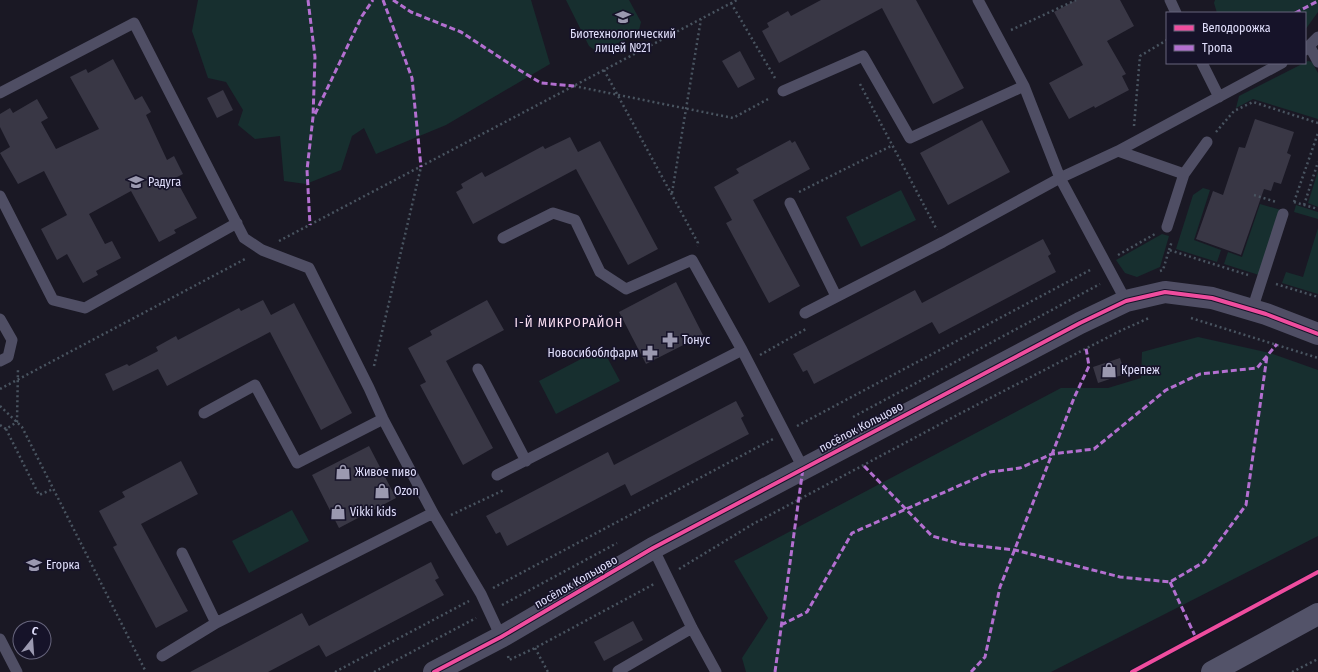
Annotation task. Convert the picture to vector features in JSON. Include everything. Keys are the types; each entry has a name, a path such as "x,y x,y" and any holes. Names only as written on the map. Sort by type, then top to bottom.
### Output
{"main road":[{"path":"1212,672 1318,614"}],"street":[{"name":"посёлок Кольцово","path":"434,672 501,637 653,548 1080,323 1126,301 1165,292 1212,298 1252,310 1318,334"}],"lane":[{"path":"978,0 1024,86 1060,178 1126,301"},
{"path":"1170,0 1176,12"},
{"path":"0,93 134,23 244,238 262,250 309,268 383,419 435,517 481,594 501,637"},
{"path":"1318,37 1307,49 1318,62"},
{"path":"783,91 864,56 910,138 1024,86"},
{"path":"1202,64 1219,97"},
{"path":"809,311 943,242 1060,178 1118,151 1280,64"},
{"path":"1168,227 1184,174 1207,142"},
{"path":"1118,151 1184,174"},
{"path":"0,196 53,300 85,308 237,223"},
{"path":"790,203 836,296"},
{"path":"504,238 553,213 575,220 600,272 626,289 692,260 742,350 803,468"},
{"path":"1252,310 1283,214"},
{"path":"0,319 12,340 4,359"},
{"path":"497,475 742,350"},
{"path":"478,369 526,461"},
{"path":"204,413 254,385 297,463 383,419"},
{"path":"162,656 216,623 435,517"},
{"path":"653,548 692,628 716,672"},
{"path":"182,553 216,623"},
{"path":"618,671 692,628"},
{"path":"0,639 17,672"}],"path":[{"path":"0,389 737,0"},
{"path":"998,36 1076,0"},
{"path":"574,86 733,118 783,91 731,3"},
{"path":"672,194 701,19"},
{"path":"1132,143 1140,56 1166,41"},
{"path":"848,63 943,242"},
{"path":"604,70 698,243 692,260"},
{"path":"1207,142 1234,111 1253,102 1318,123"},
{"path":"1318,133 1294,202 1318,209"},
{"path":"790,203 792,196 892,145 910,138"},
{"path":"1304,205 1318,162"},
{"path":"369,388 421,167"},
{"path":"335,672 1106,262 1168,227"},
{"path":"1157,272 1163,270 1169,250 1318,297"},
{"path":"759,355 813,324 809,311"},
{"path":"501,637 509,660 535,648 667,577 699,555 753,524 963,412 1120,331 1153,316"},
{"path":"1188,317 1318,358"},
{"path":"4,359 18,368 17,422"},
{"path":"0,406 22,427 146,672"},
{"path":"6,430 17,422"},
{"path":"0,425 6,430 39,495 53,489"},
{"path":"435,517 510,487"},
{"path":"1132,672 1318,572"},
{"path":"535,648 548,672"},
{"path":"1292,672 1318,659"}],"green space":[{"path":"198,0 531,0 550,64 446,125 376,154 364,128 352,136 341,170 306,184 284,181 280,136 255,139 238,125 243,110 226,82 208,78 192,31"},
{"path":"566,0 629,0 641,22 639,30 634,35 603,51 596,51 589,46"},
{"path":"1215,0 1318,0 1318,12 1306,29 1306,12 1217,12 1214,3"},
{"path":"1306,62 1312,62 1318,73 1318,119 1253,99 1236,108 1239,96 1302,64 1306,64"},
{"path":"1318,171 1318,207 1308,203"},
{"path":"1203,188 1210,190 1194,240 1221,250 1217,262 1176,249 1193,195"},
{"path":"901,190 916,220 861,247 846,217"},
{"path":"1260,204 1281,210 1259,275 1224,264 1228,252 1242,257"},
{"path":"1296,205 1318,212 1318,219 1294,212"},
{"path":"1318,228 1318,294 1282,283 1286,272 1303,277"},
{"path":"1162,234 1169,236 1160,267 1137,277 1125,273 1116,260"},
{"path":"1198,337 1270,353 1318,370 1318,536 1051,672 746,672 742,658 768,618 734,561 1061,388 1108,388 1141,378 1142,352"},
{"path":"602,348 620,381 556,414 539,381"},
{"path":"292,510 309,541 249,573 232,541"}],"building":[{"path":"821,0 916,0 964,88 933,104 882,8 779,63 762,31 769,27 767,23 788,11 791,16"},
{"path":"1076,0 1120,0 1134,26 1107,41 1126,74 1122,76 1129,90 1095,108 1094,106 1069,119 1049,83 1083,65 1054,12"},
{"path":"740,51 755,79 738,88 722,61"},
{"path":"113,59 135,100 142,96 151,112 146,115 167,160 174,156 183,174 175,178 197,218 174,230 176,233 159,242 131,191 89,214 105,244 112,241 121,258 96,271 98,275 83,283 67,254 57,260 41,229 67,215 44,171 18,184 0,153 10,147 0,127 0,114 10,108 13,113 37,99 48,118 41,122 56,149 99,129 70,77 86,69 88,73"},
{"path":"223,90 233,110 217,118 207,98"},
{"path":"1255,119 1294,132 1287,153 1291,155 1281,184 1274,182 1271,191 1264,189 1241,255 1196,239 1213,191 1223,195 1239,147 1245,148"},
{"path":"982,120 1010,172 948,205 920,153"},
{"path":"570,137 578,152 600,141 658,249 628,265 576,169 473,224 456,192 463,188 461,184 482,172 485,177 543,146 545,149"},
{"path":"790,140 792,143 795,141 810,169 753,200 800,286 769,303 726,223 732,220 714,187 739,173 736,169"},
{"path":"1043,239 1051,254 1048,256 1056,272 939,334 932,322 814,384 807,370 803,372 793,354 915,290 922,303"},
{"path":"676,282 703,335 646,364 619,312"},
{"path":"263,300 271,315 294,303 352,413 321,430 270,332 167,386 158,369 113,391 105,374 127,364 129,366 158,351 156,347 176,336 178,340 239,308 241,311"},
{"path":"487,300 504,330 446,361 493,448 463,465 420,385 426,382 408,348 432,335 430,331"},
{"name":"Крепеж","path":"1120,358 1125,374 1098,383 1093,367"},
{"path":"736,401 744,416 741,418 749,434 631,496 625,484 507,546 500,532 496,534 486,516 608,452 614,465"},
{"path":"369,446 396,498 339,528 312,475"},
{"path":"181,461 198,494 141,524 188,611 156,628 113,547 117,545 99,511 125,497 122,492"},
{"path":"431,562 439,578 435,580 444,595 326,657 319,645 268,672 190,672 302,613 309,626"},
{"path":"633,621 643,640 604,661 594,642"}],"marked path":[{"path":"308,0 315,57 313,117 307,170 310,225"},
{"path":"315,114 362,16 373,0"},
{"path":"383,0 412,78 421,167"},
{"path":"393,0 411,12 461,32 541,83 574,86"},
{"path":"1297,12 1318,1"},
{"path":"781,625 807,612 852,533 990,472 1020,468 1052,454 1094,449 1166,390 1200,374 1257,368 1277,344"},
{"path":"971,672 985,657 1000,587 1074,398 1089,366 1086,348"},
{"path":"864,466 932,536 961,544 1015,550 1120,577 1170,582 1204,562 1246,505 1267,356"},
{"path":"775,672 803,468"},
{"path":"1170,582 1196,638"}],"cycle path":[{"path":"434,672 501,637 653,548 1080,323 1126,301 1165,292 1212,298 1266,314 1318,334"},
{"path":"1132,672 1318,572"}],"place":[{"name":"Биотехнологический лицей №21","path":"623,17"},
{"name":"Радуга","path":"136,182"},
{"name":"Тонус","path":"670,340"},
{"name":"Новосибоблфарм","path":"650,353"},
{"name":"Крепеж","path":"1109,370"},
{"name":"Живое пиво","path":"343,472"},
{"name":"Ozon","path":"382,491"},
{"name":"Vikki kids","path":"338,512"},
{"name":"Егорка","path":"34,565"}],"district":[{"name":"I-Й МИКРОРАЙОН","path":"569,322"}]}
